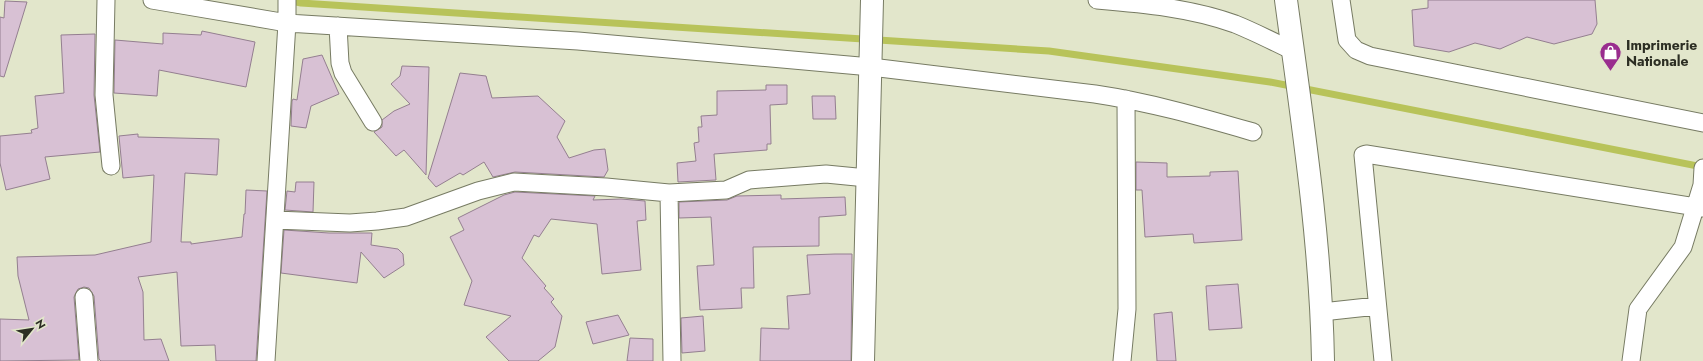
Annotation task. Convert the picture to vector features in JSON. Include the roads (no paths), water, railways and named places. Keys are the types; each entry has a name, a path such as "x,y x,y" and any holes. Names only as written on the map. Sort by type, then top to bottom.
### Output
{"main road":[{"path":"863,361 872,0"},
{"path":"1286,0 1302,119 1322,312 1324,361"}],"street":[{"path":"106,0 104,95 111,166"},
{"path":"152,0 287,23 871,59 1126,99 1184,112 1252,132"},
{"path":"1097,0 1149,5 1197,13 1235,24 1294,60"},
{"path":"1341,0 1347,40 1356,50 1370,56 1703,123"},
{"path":"266,361 287,3"},
{"path":"338,26 340,63 344,73 373,122"},
{"path":"1122,361 1128,309 1126,99"},
{"path":"1383,361 1363,155 1368,153 1700,208"},
{"path":"1631,361 1638,309 1683,247 1700,208 1703,168"},
{"path":"275,220 350,223 406,217 478,190 514,182 606,187 669,193 726,190 749,180 826,174 867,178"},
{"path":"669,193 672,361"},
{"path":"84,297 89,361"},
{"path":"1322,312 1378,306"}],"waterway":[{"path":"287,0 301,3 1049,51 1270,82 1703,167"}],"place":[{"name":"Imprimerie Nationale","path":"1610,72"}]}
